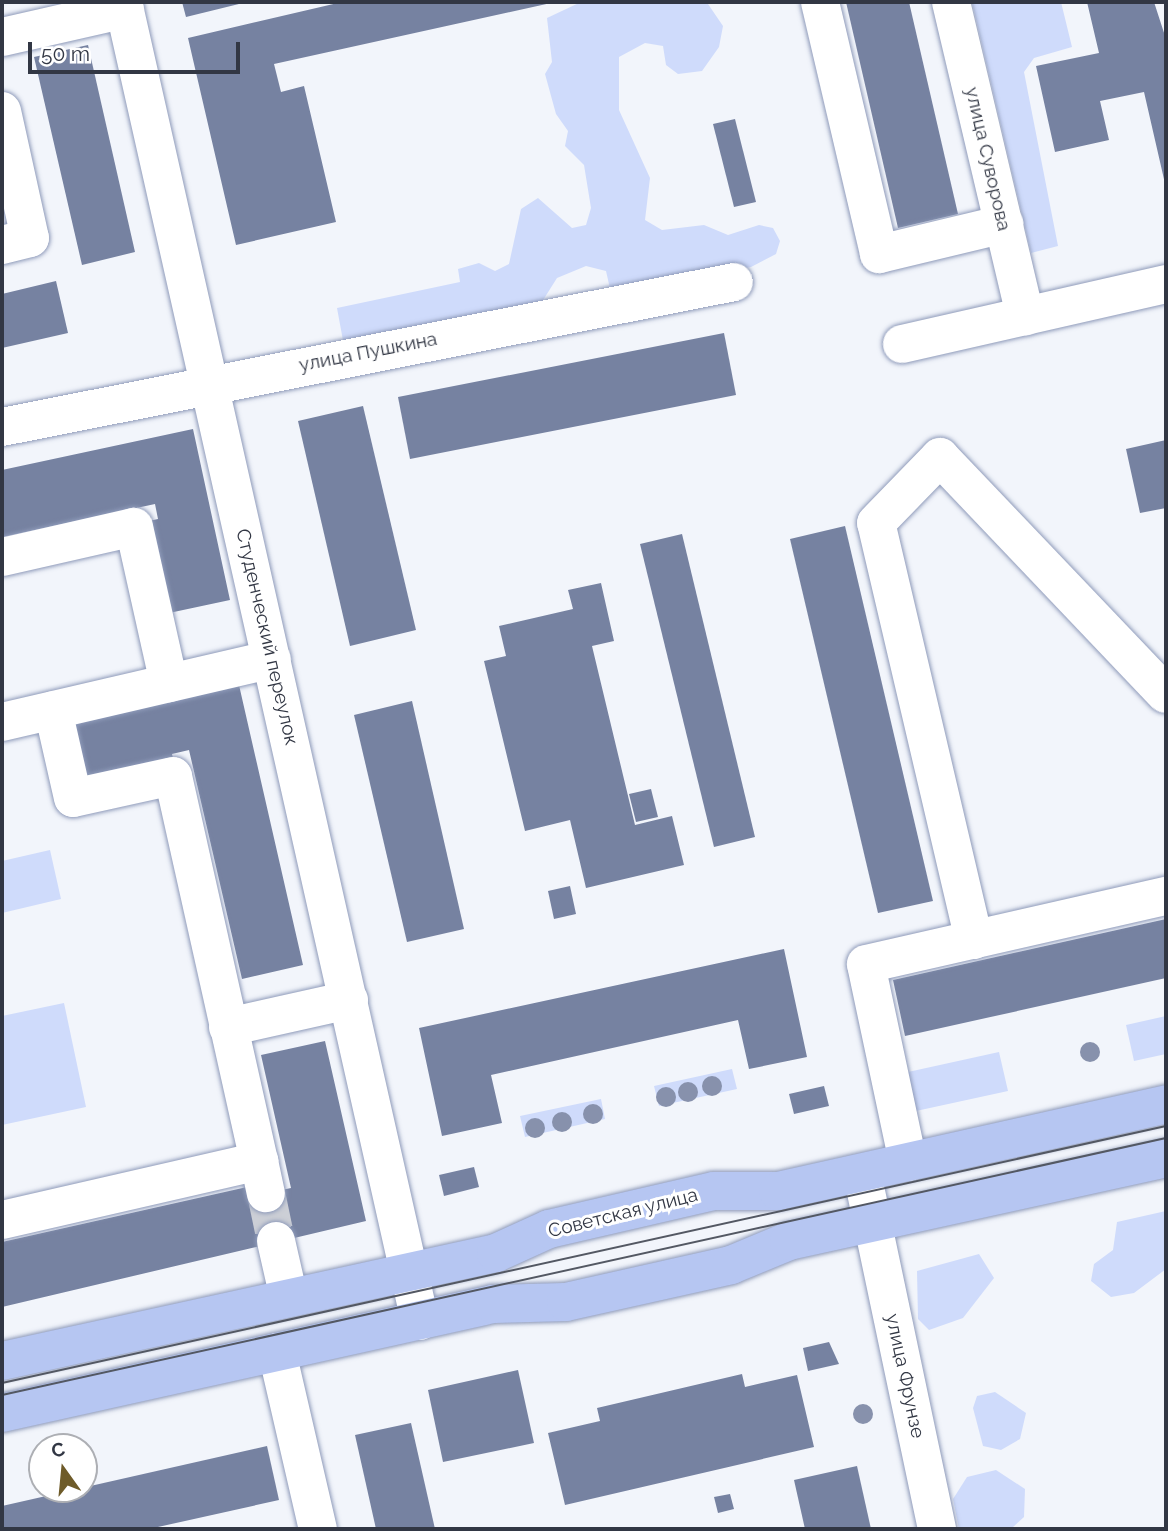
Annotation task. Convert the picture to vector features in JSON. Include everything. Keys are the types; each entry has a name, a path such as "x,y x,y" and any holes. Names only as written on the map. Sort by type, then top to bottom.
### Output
{"main road":[{"name":"Советская улица","path":"2,1361 496,1253 549,1228 714,1191 778,1191 1166,1104"},
{"path":"2,1413 506,1302 566,1302 731,1265 789,1241 1166,1158"}],"street":[{"path":"820,2 879,254 1004,224"},
{"name":"улица Суворова","path":"951,2 1025,316"},
{"path":"2,37 124,5"},
{"name":"Студенческий переулок","path":"124,5 420,1321"},
{"path":"2,111 30,238 2,245"},
{"name":"улица Пушкина","path":"2,427 209,382 734,282"},
{"path":"902,344 1166,284"},
{"path":"974,940 876,523 940,457 1166,694"},
{"path":"2,557 134,527 169,683"},
{"path":"2,722 272,659"},
{"path":"2,1220 262,1177 173,776 73,798 53,710"},
{"path":"908,1163 866,964 1166,896"},
{"path":"228,1027 349,1000"},
{"name":"улица Фрунзе","path":"862,1173 937,1529"},
{"path":"276,1241 289,1298"},
{"path":"276,1352 318,1529"}],"shaded area":[{"path":"581,2 708,4 723,26 719,47 702,71 678,74 666,65 663,46 645,43 619,57 619,110 650,178 645,220 662,230 704,225 728,235 759,225 773,228 780,241 776,254 751,267 611,293 606,271 586,266 557,278 540,305 344,346 337,308 460,282 458,269 479,263 495,271 509,264 521,209 538,198 572,228 586,225 591,208 584,165 565,146 568,131 556,114 545,74 552,62 547,18"},
{"path":"972,2 1061,2 1072,47 1034,58 1024,72 1058,246 1031,253"},
{"path":"50,850 61,899 2,913 2,861"},
{"path":"64,1003 86,1107 2,1125 2,1016"},
{"path":"1166,1016 1166,1054 1134,1061 1126,1025"},
{"path":"999,1052 1008,1091 916,1111 908,1072"},
{"path":"732,1069 737,1089 659,1106 654,1086"},
{"path":"601,1099 605,1119 525,1137 520,1116"},
{"path":"1166,1211 1166,1269 1134,1293 1111,1297 1091,1281 1094,1264 1113,1250 1117,1222"},
{"path":"979,1254 994,1278 963,1318 929,1330 918,1319 917,1271"},
{"path":"995,1392 1026,1413 1020,1439 1001,1450 983,1446 973,1408 977,1396"},
{"path":"996,1470 1025,1489 1024,1517 1012,1528 959,1529 953,1499 967,1477"}],"building":[{"path":"182,2 242,2 243,3 186,17"},
{"path":"342,2 551,3 274,64 281,92 304,86 336,222 236,245 188,38"},
{"path":"846,2 909,2 958,214 898,228"},
{"path":"1087,2 1154,2 1166,39 1166,188 1144,92 1100,101 1109,140 1055,152 1036,66 1099,53"},
{"path":"88,45 135,252 82,265 34,57"},
{"path":"735,119 756,202 734,207 713,124"},
{"path":"56,281 68,333 2,348 2,294"},
{"path":"724,333 736,395 410,459 398,397"},
{"path":"363,406 416,630 350,646 298,421"},
{"path":"193,429 230,600 169,613 149,521 158,519 155,504 2,537 2,470"},
{"path":"1166,440 1166,508 1140,513 1126,449"},
{"path":"845,526 933,901 878,913 790,539"},
{"path":"682,534 755,837 714,847 640,544"},
{"path":"601,583 614,641 592,646 635,825 672,816 684,865 586,888 570,820 525,831 484,661 506,656 499,626 573,609 568,590"},
{"path":"239,685 303,965 242,979 189,750 172,754 174,763 82,784 68,724"},
{"path":"412,701 464,929 407,942 354,715"},
{"path":"651,789 658,817 636,822 629,794"},
{"path":"570,886 576,914 554,919 548,891"},
{"path":"1166,919 1166,978 905,1036 893,980"},
{"path":"784,949 807,1057 749,1069 738,1020 491,1075 502,1123 442,1136 419,1028"},
{"path":"325,1041 366,1221 2,1307 2,1242 247,1187 250,1197 291,1188 261,1055"},
{"path":"824,1086 829,1106 794,1114 789,1094"},
{"path":"474,1167 479,1187 444,1196 439,1175"},
{"path":"829,1342 839,1364 808,1371 803,1348"},
{"path":"518,1370 534,1443 443,1462 428,1390"},
{"path":"742,1374 745,1387 797,1375 814,1447 565,1505 548,1433 600,1421 597,1408"},
{"path":"411,1423 435,1529 376,1529 355,1435"},
{"path":"267,1446 279,1500 149,1529 2,1529 2,1506 28,1500 28,1503 98,1503 98,1484"},
{"path":"857,1466 871,1529 805,1529 794,1480"},
{"path":"730,1494 734,1509 718,1513 714,1497"}],"tunnel":[{"path":"266,1193 276,1241"}],"tram line":[{"path":"2,1383 1166,1126"},
{"path":"2,1395 1166,1138"}]}
